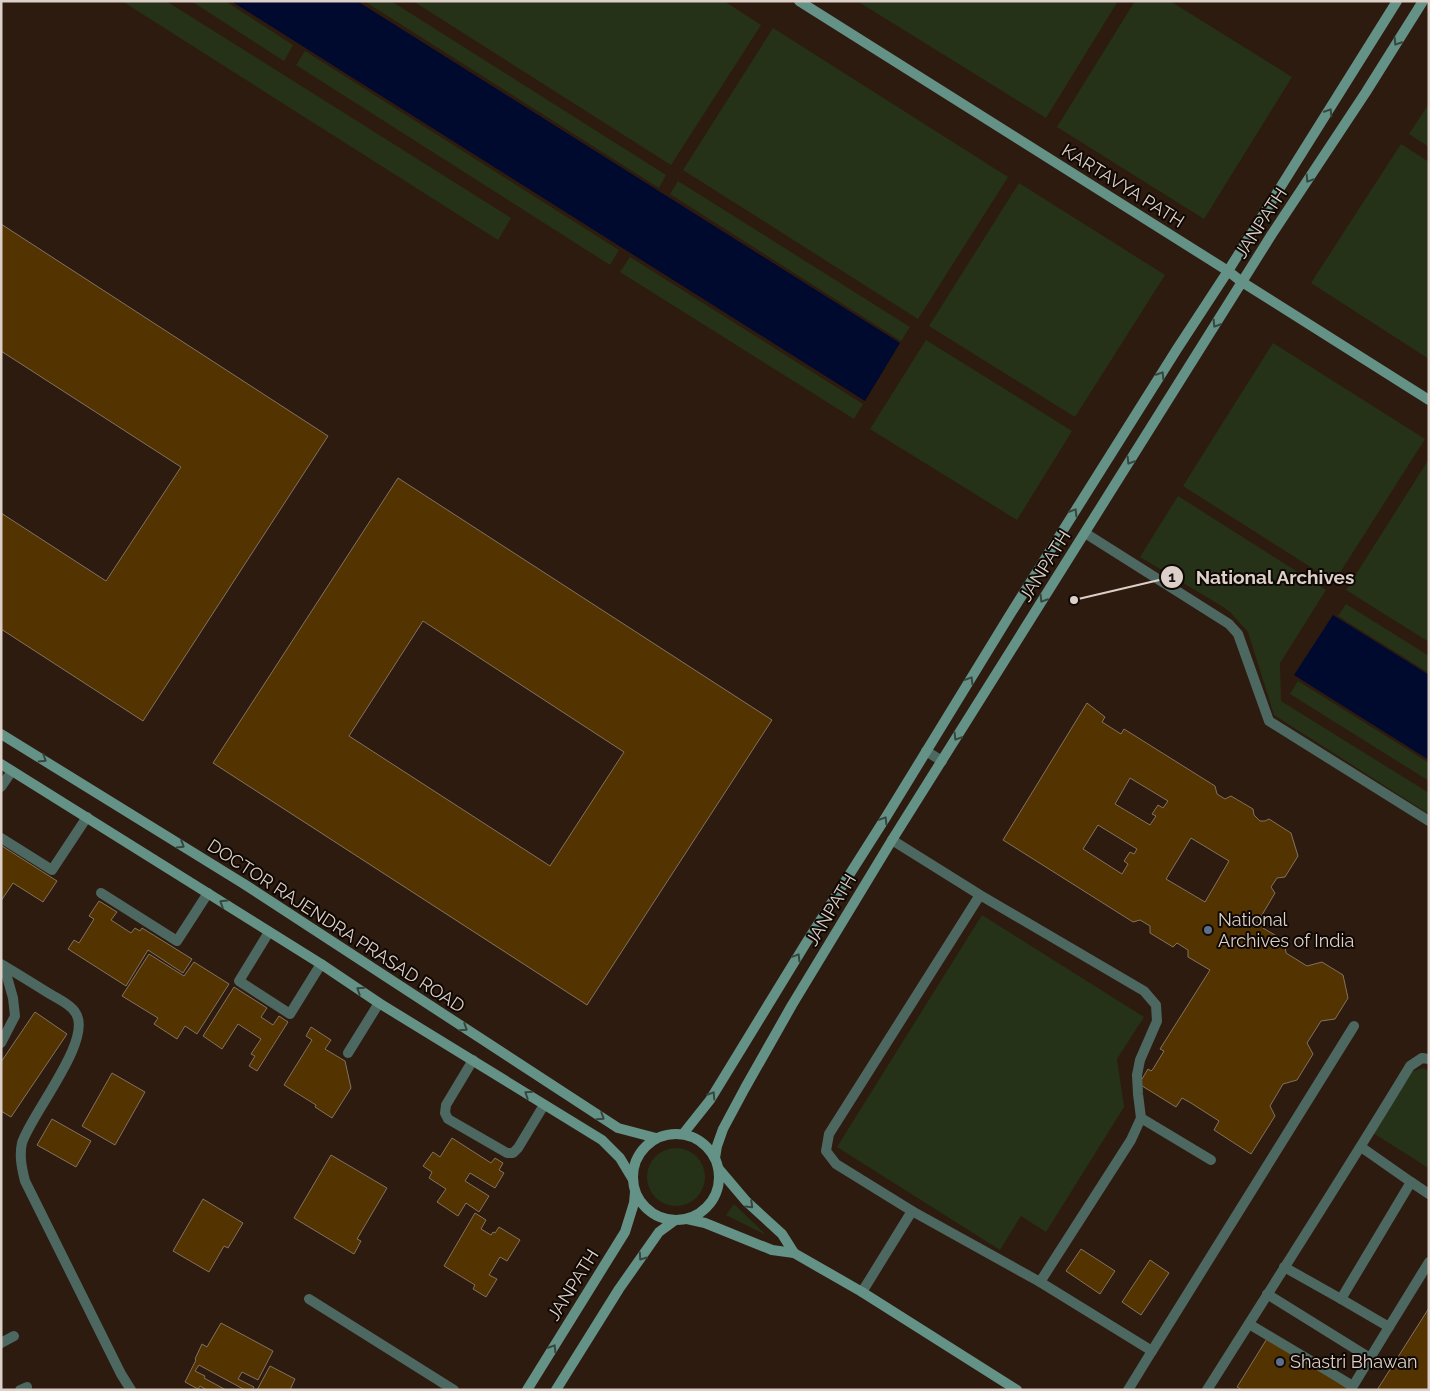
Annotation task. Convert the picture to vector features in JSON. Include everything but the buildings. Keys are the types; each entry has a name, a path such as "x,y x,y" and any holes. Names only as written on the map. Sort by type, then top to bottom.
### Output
{"main road":[{"name":"KARTAVYA PATH","path":"799,1 1429,400"},
{"name":"JANPATH","path":"683,1134 710,1100 1073,514 1397,1"},
{"name":"JANPATH","path":"717,1163 717,1146 723,1129 792,1005 892,840 1242,282 1423,1"},
{"name":"DOCTOR RAJENDRA PRASAD ROAD","path":"1,734 244,884 618,1128 656,1138"},
{"path":"1,764 321,964 379,1003 602,1140 620,1158 632,1178 635,1192 641,1203 650,1212 661,1218 674,1221 687,1219 699,1214 709,1206 716,1194 719,1181 717,1163"},
{"path":"632,1178 638,1155 646,1145 656,1138 674,1134 693,1137 710,1149 717,1163 746,1201 782,1234 794,1253"},
{"name":"JANPATH","path":"527,1390 625,1232 634,1203 635,1192"},
{"path":"687,1219 772,1250 794,1253 862,1292 1017,1390"},
{"path":"556,1390 619,1289 659,1232 674,1221"}],"street":[{"path":"1084,533 1229,624 1238,634 1269,721 1429,820"},
{"path":"926,751 942,761"},
{"path":"1,787 12,770"},
{"path":"1,838 52,870 87,817"},
{"path":"892,840 980,895 1144,991 1156,1005 1157,1022 1140,1060 1137,1075 1141,1118 1131,1140 1040,1282"},
{"path":"101,893 177,941 208,893"},
{"path":"980,895 829,1134 826,1151 836,1164 912,1211 1040,1282 1152,1351"},
{"path":"269,932 239,981 290,1014 321,964"},
{"path":"1,1043 15,1016 13,998 3,965"},
{"path":"3,965 76,1012 79,1025 72,1055 32,1122 22,1144 21,1161 25,1181 121,1374 131,1390"},
{"path":"348,1053 379,1003"},
{"path":"1128,1390 1354,1026"},
{"path":"1207,1390 1410,1066 1422,1058 1429,1059"},
{"path":"473,1060 446,1105 445,1113 448,1119 507,1153 513,1153 544,1105"},
{"path":"1141,1118 1211,1160"},
{"path":"1361,1147 1429,1194"},
{"path":"1341,1299 1411,1182"},
{"path":"862,1292 912,1211"},
{"path":"1249,1324 1353,1386 1429,1262"},
{"path":"1284,1267 1389,1327"},
{"path":"1267,1294 1370,1358"},
{"path":"309,1299 454,1390"},
{"path":"1,1343 14,1336"}],"green space":[{"path":"122,1 166,1 511,218 498,240"},
{"path":"191,1 225,1 293,45 284,61"},
{"path":"364,1 391,1 666,175 659,188"},
{"path":"413,1 724,1 761,25 671,165"},
{"path":"857,1 1118,1 1046,118"},
{"path":"1135,1 1170,1 1292,77 1204,219 1057,127"},
{"path":"773,28 1008,177 918,319 683,170"},
{"path":"305,51 619,250 610,265 296,65"},
{"path":"1429,104 1429,147 1409,134"},
{"path":"1401,144 1429,162 1429,359 1311,283"},
{"path":"678,181 910,327 901,341 670,194"},
{"path":"1019,183 1165,275 1075,417 929,326"},
{"path":"630,257 863,404 854,419 620,272"},
{"path":"926,340 1072,431 1017,520 870,429"},
{"path":"1273,343 1425,439 1334,582 1183,486"},
{"path":"1429,459 1429,642 1346,590"},
{"path":"1178,496 1326,590 1280,663 1281,701 1429,793 1429,814 1274,715 1248,632 1230,612 1220,605 1140,557"},
{"path":"1346,604 1429,656 1429,673 1338,616"},
{"path":"1298,681 1429,763 1429,781 1290,694"},
{"path":"982,915 1144,1017 1117,1059 1124,1107 1046,1232 1021,1216 1000,1250 837,1147"},
{"path":"1423,1068 1429,1071 1429,1164 1427,1167 1373,1133 1413,1071"},
{"path":"670,1148 682,1148 697,1156 705,1171 705,1183 697,1198 682,1206 670,1206 655,1198 647,1183 647,1171 655,1156"},
{"path":"734,1204 766,1235 726,1215"}],"water":[{"path":"231,1 357,1 900,343 865,401"},
{"path":"1333,615 1429,675 1429,760 1294,675"}],"place":[{"name":"National Archives","path":"1074,600"},
{"name":"National Archives of India","path":"1208,930"},
{"name":"Shastri Bhawan","path":"1280,1362"}]}
